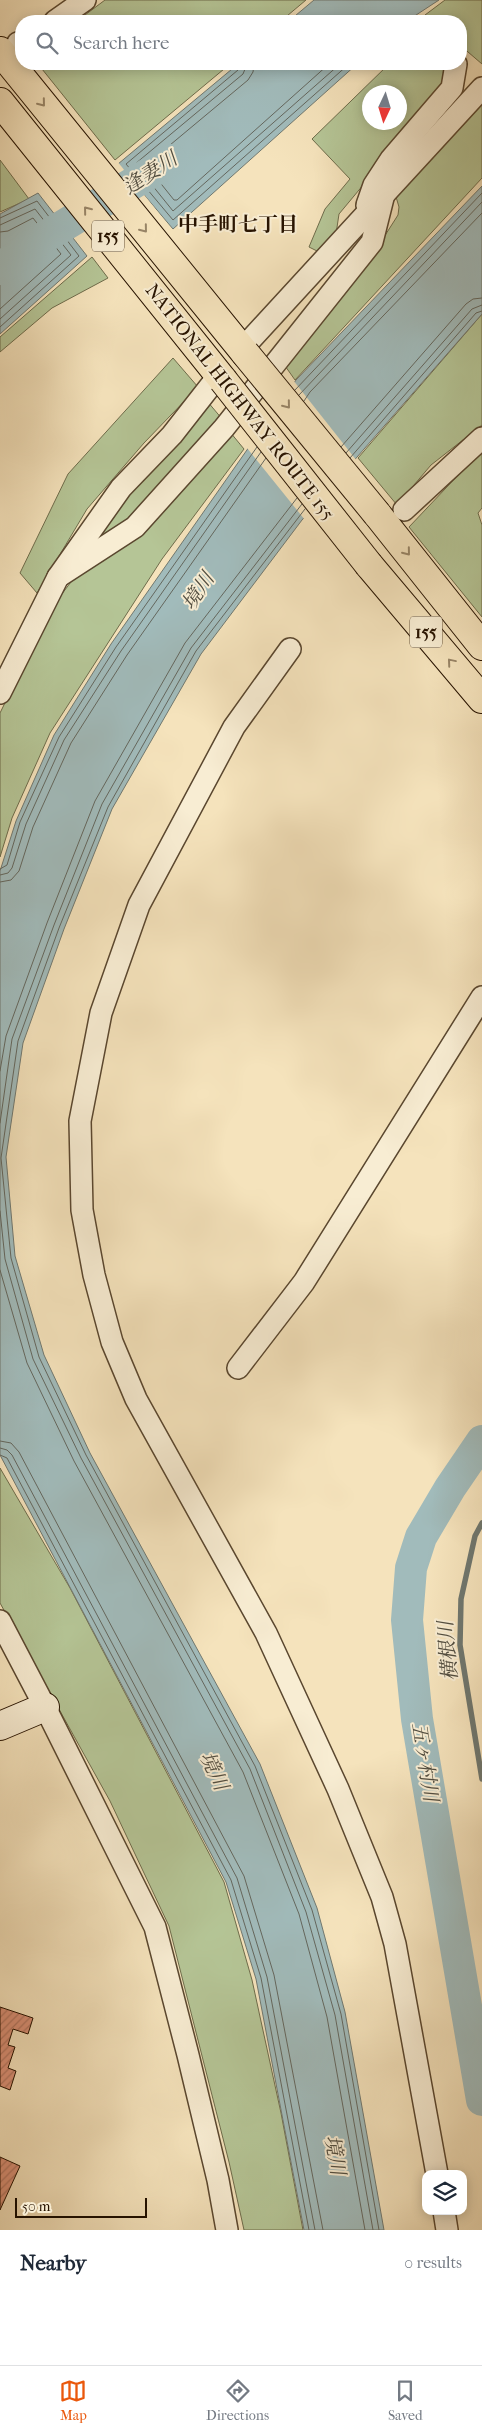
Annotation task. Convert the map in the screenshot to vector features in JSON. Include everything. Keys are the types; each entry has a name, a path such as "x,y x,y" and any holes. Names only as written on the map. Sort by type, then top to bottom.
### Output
{"highway":[{"name":"NATIONAL HIGHWAY ROUTE 155","path":"24,70 242,349 482,646"},
{"name":"NATIONAL HIGHWAY ROUTE 155","path":"0,102 220,375 369,565 482,700"}],"street":[{"path":"64,15 85,0"},
{"path":"362,217 374,185 391,159 452,88 455,70"},
{"path":"242,349 482,88"},
{"path":"58,577 135,527 224,428 372,242 384,194"},
{"path":"0,693 58,577 121,488 172,435 220,375"},
{"path":"404,510 482,438"},
{"path":"290,649 234,727 139,905 101,1013 80,1120 82,1210 94,1274 112,1342 136,1399 266,1634 338,1789 382,1897 394,1944 436,2170"},
{"path":"238,1368 304,1282 482,997"},
{"path":"0,1621 155,1927 218,2180 227,2230"},
{"path":"0,1726 45,1707"},
{"path":"444,2215 446,2230"}],"green space":[{"path":"105,0 306,0 288,15 85,15"},
{"path":"445,0 482,0 482,64 467,51 467,15 425,15"},
{"path":"43,70 223,70 115,160"},
{"path":"383,70 446,70 444,88 339,214 336,234 321,253 309,247 325,209 350,179 312,139 362,90 362,130 407,130 407,85 367,85"},
{"path":"482,97 482,178 295,380 283,363 377,248 398,215 399,207 394,190"},
{"path":"0,160 29,199 0,212"},
{"path":"92,257 108,278 52,308 0,352 0,337"},
{"path":"482,314 482,425 431,465 397,505 358,458"},
{"path":"173,358 198,387 144,443 87,509 37,593 20,573 68,474"},
{"path":"207,401 223,420 130,521 88,548 126,487"},
{"path":"230,432 244,449 162,559 50,733 12,818 0,857 0,713 52,607 77,574"},
{"path":"482,450 482,508 478,513 482,525 482,617 409,527"},
{"path":"0,1468 70,1588 224,1882 252,1980 281,2113 303,2230 244,2230 229,2162 169,1926 110,1801 0,1603"}],"water":[{"path":"314,0 439,0 416,15 296,15"},
{"path":"231,70 350,70 173,229 118,164"},
{"name":"境川","path":"482,186 482,314 302,520 201,654 112,809 64,929 23,1043 6,1157 15,1256 44,1355 90,1453 260,1764 317,1908 345,2012 384,2230 304,2230 256,1979 226,1882 0,1455 0,871 16,821 54,735 111,644 296,380"},
{"path":"38,193 87,256 0,334 0,214"}],"pier":[{"path":"117,161 173,231 116,165"},
{"path":"293,380 357,461 305,520 247,448"}],"building":[{"path":"0,2007 33,2018 28,2034 13,2029 8,2045 15,2047 8,2068 16,2071 10,2090 0,2086"},
{"path":"0,2157 20,2166 0,2210"}],"waterway":[{"name":"逢妻川","path":"0,269 27,248 171,160"},
{"name":"五ヶ村川","path":"482,1441 450,1488 421,1537 411,1568 407,1620 417,1719 482,2100"},
{"name":"横根川","path":"482,1523 475,1536 461,1599 460,1645 482,1779"}],"district":[{"name":"中手町七丁目","path":"238,224"}]}
